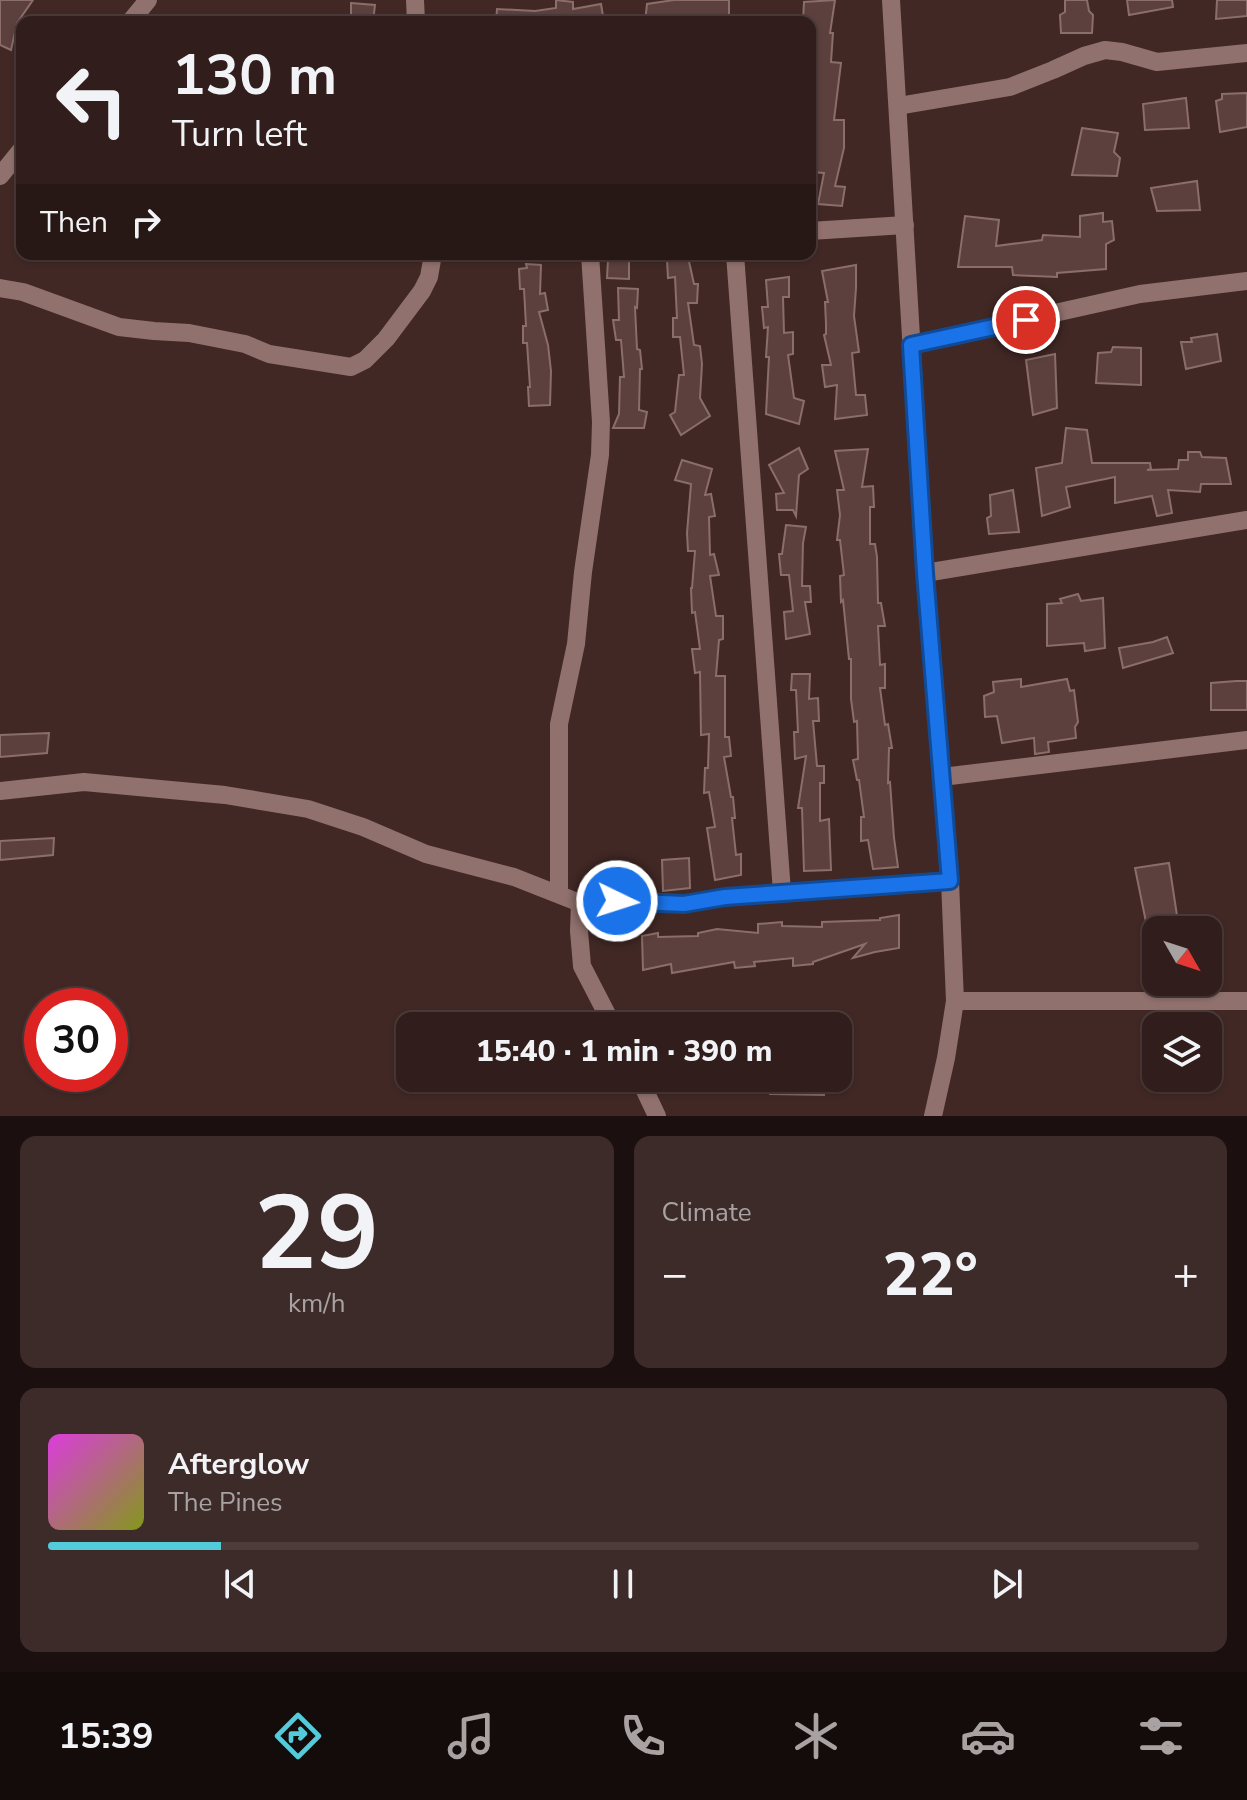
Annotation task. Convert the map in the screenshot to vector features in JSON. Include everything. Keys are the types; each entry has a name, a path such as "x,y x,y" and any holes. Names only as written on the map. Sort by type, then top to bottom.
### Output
{"street":[{"path":"135,16 148,0"},
{"path":"891,0 925,573 950,881 955,1001 933,1116"},
{"path":"898,106 1010,87 1105,50 1157,62 1247,53"},
{"path":"0,176 16,156"},
{"path":"816,231 905,225"},
{"path":"0,288 23,292 119,327 189,333 245,344 269,354 351,367 365,360 386,339 429,277 432,260"},
{"path":"559,893 559,724 576,644 600,455 601,422 590,260"},
{"path":"735,260 782,892"},
{"path":"911,345 1140,294 1247,281"},
{"path":"925,573 1247,520"},
{"path":"942,777 1247,740"},
{"path":"0,791 84,782 225,795 308,809 363,827 426,854 514,877 580,903 684,904 782,892 950,881"},
{"path":"580,903 582,966 606,1012"},
{"path":"955,1001 1247,1001"},
{"path":"646,1092 657,1116"}],"building":[{"path":"0,0 33,0 22,16 16,16 11,50 0,45"},
{"path":"556,0 573,2 573,9 601,4 603,16 496,16 497,9 535,11 556,8"},
{"path":"674,0 729,0 729,16 646,16 647,4"},
{"path":"835,0 830,33 833,33 831,62 841,63 834,120 844,120 844,148 835,186 845,187 842,206 818,204 824,173 816,172 816,16 803,16 804,2"},
{"path":"1065,0 1087,0 1093,15 1092,33 1061,33 1060,15 1065,12"},
{"path":"1127,0 1172,0 1173,7 1129,15"},
{"path":"1217,0 1247,0 1247,16 1216,19"},
{"path":"351,3 375,5 374,16 351,16"},
{"path":"1247,93 1247,127 1220,132 1216,101 1222,99 1222,94"},
{"path":"1186,98 1189,128 1145,130 1143,104"},
{"path":"1082,128 1118,133 1114,152 1120,158 1117,176 1072,175"},
{"path":"1197,181 1200,210 1157,211 1151,188"},
{"path":"1103,213 1103,222 1112,221 1114,240 1106,244 1106,269 1057,273 1057,277 1013,275 1012,267 958,267 965,216 999,220 996,246 1042,240 1043,235 1080,237 1080,216"},
{"path":"608,260 629,260 629,279 607,278"},
{"path":"667,260 689,260 694,284 698,284 697,303 688,303 694,345 700,346 700,398 710,416 681,435 670,415 675,412 679,375 684,375 680,337 673,337 673,318 677,318 675,277 668,278"},
{"path":"526,264 541,265 540,294 545,293 548,310 539,312 548,345 550,405 529,406 527,343 523,343 523,326 526,326 524,289 520,289 519,269 527,268"},
{"path":"856,265 854,316 859,352 852,353 856,395 865,395 867,415 835,419 837,385 825,387 822,365 831,365 824,335 825,302 828,302 822,271"},
{"path":"789,277 789,297 783,297 784,333 793,332 793,354 788,355 794,398 804,401 799,424 766,414 768,327 764,328 762,307 768,307 766,280"},
{"path":"618,288 638,289 635,307 637,349 640,350 642,369 639,410 647,412 644,428 613,428 619,414 620,377 624,377 621,340 616,340 613,320 619,320"},
{"path":"1217,334 1221,361 1186,369 1181,342"},
{"path":"1113,347 1141,348 1141,385 1096,383 1098,353 1111,352"},
{"path":"1055,354 1057,408 1033,415 1026,360"},
{"path":"1066,428 1087,430 1092,463 1150,463 1151,469 1147,470 1178,469 1179,460 1188,460 1188,452 1200,452 1202,457 1226,458 1231,484 1201,484 1200,492 1168,490 1172,513 1157,516 1152,496 1115,503 1115,477 1066,487 1070,507 1042,516 1036,468 1062,463"},
{"path":"799,448 808,469 799,475 796,516 793,510 777,510 776,494 784,493 769,465"},
{"path":"868,449 862,487 873,486 870,544 875,544 878,603 881,603 885,626 878,626 880,665 885,664 885,688 880,688 892,748 889,748 888,783 898,867 873,869 868,840 861,841 861,817 864,817 853,760 858,759 857,721 854,722 851,699 851,659 843,600 841,602 840,576 844,575 840,540 837,540 840,515 837,490 844,490 835,451"},
{"path":"682,460 712,469 705,495 711,494 715,516 709,517 710,555 714,554 719,575 710,576 716,616 723,616 723,639 719,640 716,676 725,676 725,737 729,737 731,756 724,757 733,797 736,855 741,854 741,875 715,880 707,828 715,827 709,792 704,793 709,734 701,735 700,672 695,673 692,649 700,649 695,612 692,613 695,551 688,551 687,533 691,484 675,480"},
{"path":"1013,490 1019,532 989,534 987,518 991,516 990,495"},
{"path":"786,525 806,527 802,586 810,586 811,602 805,602 810,634 786,639 784,612 793,611 789,575 781,575 779,554 782,554"},
{"path":"1078,594 1081,601 1103,598 1105,648 1085,651 1084,643 1047,646 1047,604 1062,603 1060,599"},
{"path":"1167,637 1173,653 1123,668 1119,648"},
{"path":"792,674 810,674 809,699 818,698 819,721 813,721 817,766 824,766 824,783 820,783 820,821 829,819 831,870 804,871 802,808 798,808 806,756 795,759 794,732 798,732 796,690 791,690"},
{"path":"1021,679 1021,687 1067,679 1070,691 1074,690 1078,722 1076,738 1048,742 1049,752 1035,754 1034,738 1002,743 997,716 985,717 984,696 994,692 993,682"},
{"path":"1247,681 1247,710 1211,710 1211,683"},
{"path":"49,733 47,753 0,757 0,735"},
{"path":"54,838 53,855 0,860 0,841"},
{"path":"689,858 690,888 663,891 662,860"},
{"path":"1169,863 1177,916 1145,916 1135,868"},
{"path":"899,915 899,948 853,958 865,944 813,964 793,966 793,958 754,962 755,966 735,968 734,962 672,973 671,964 643,970 642,936 658,933 658,937 698,936 698,933 717,929 758,933 758,924 782,922 782,926 822,927 822,922 880,920"},
{"path":"770,1092 824,1092 824,1095"}],"route":[{"path":"617,901 684,904 725,897 950,881 925,573 911,345 1026,320"}]}
